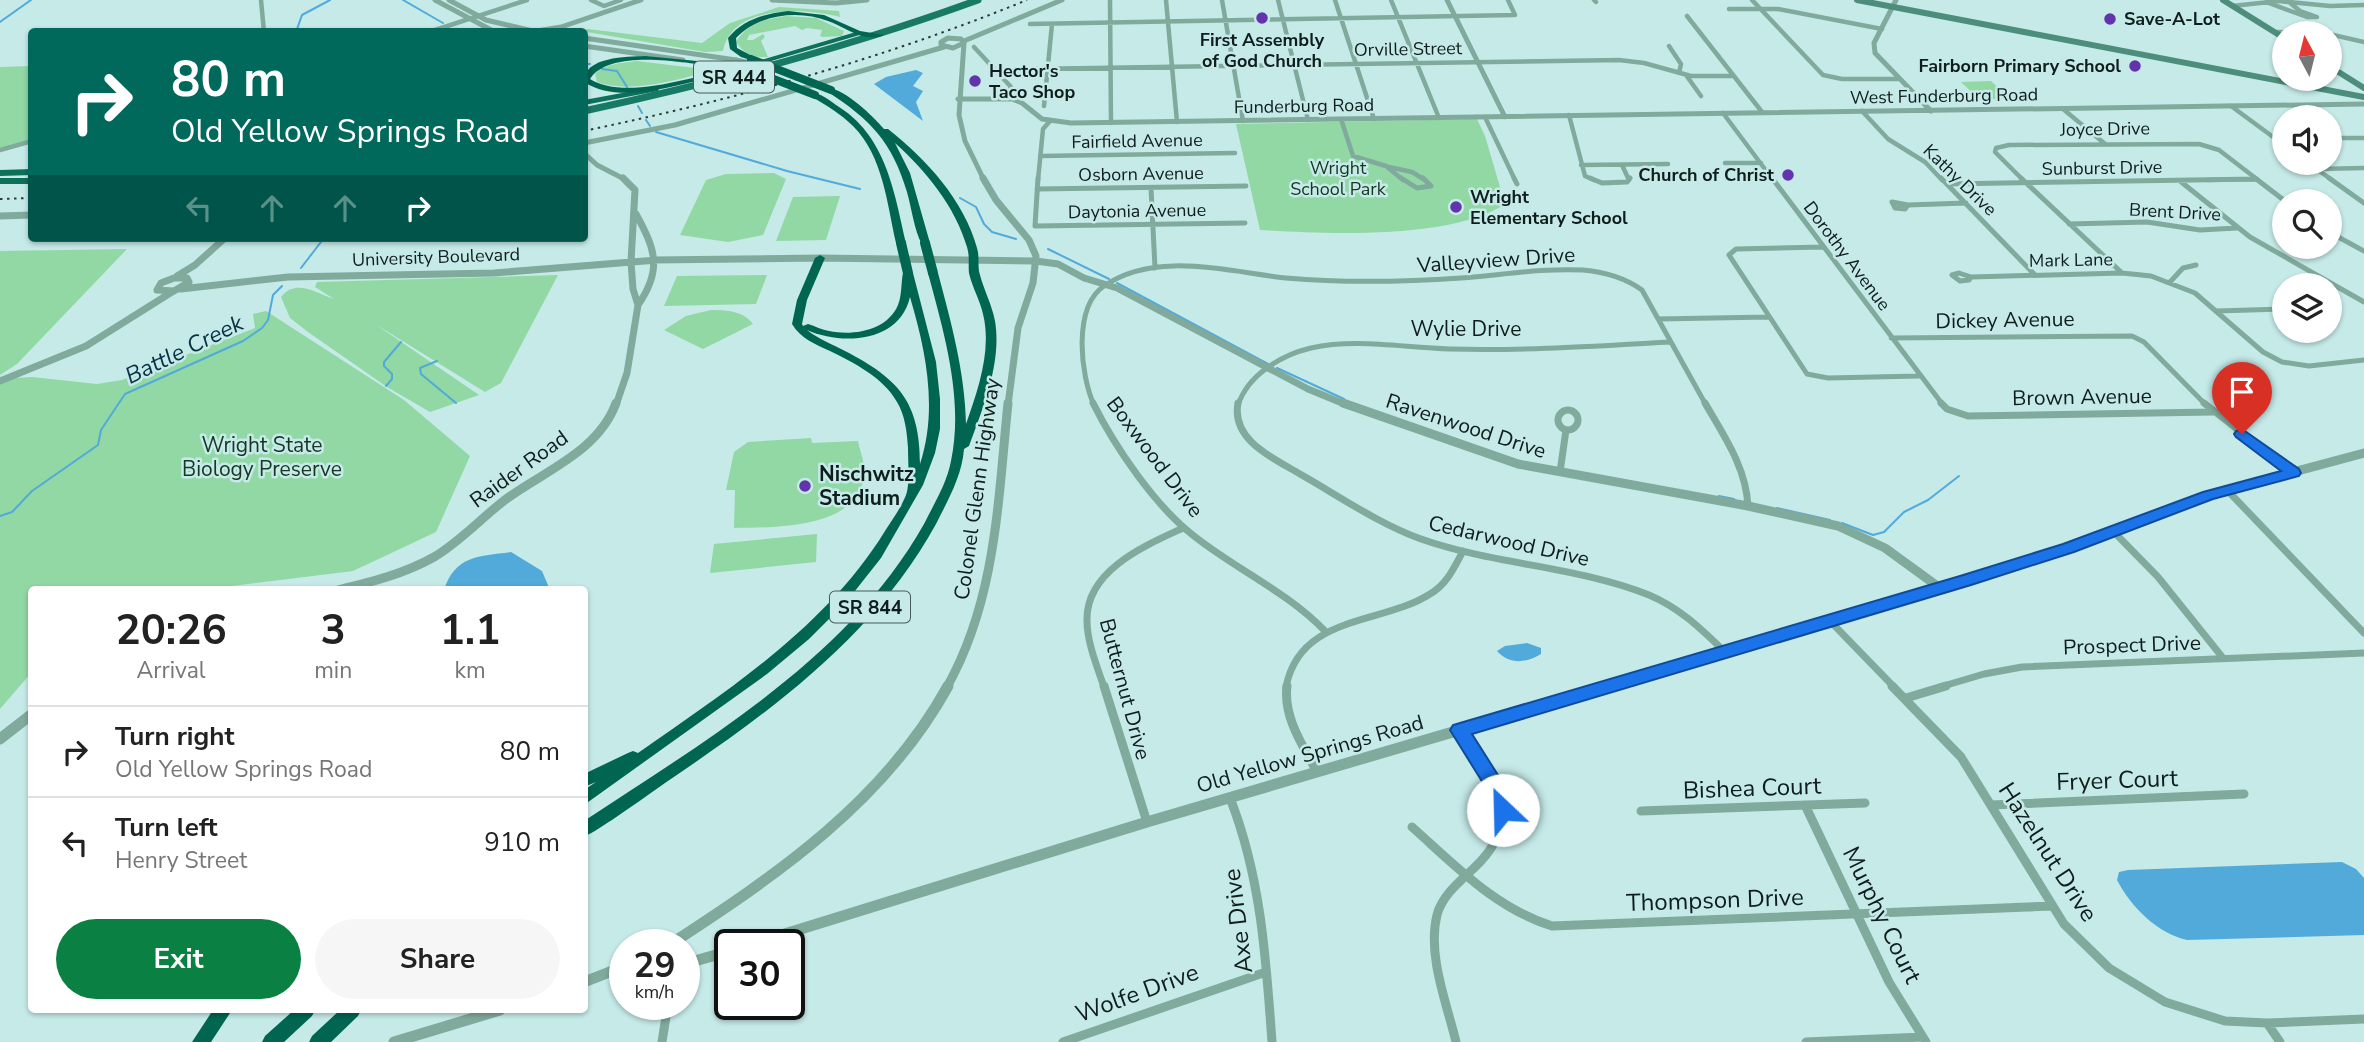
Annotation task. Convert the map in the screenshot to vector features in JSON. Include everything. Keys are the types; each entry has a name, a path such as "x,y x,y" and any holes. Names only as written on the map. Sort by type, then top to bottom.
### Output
{"highway":[{"path":"778,69 734,50 732,38 745,26 767,18 796,14 818,15 859,34 880,35"},
{"name":"SR 444","path":"588,102 733,70 859,34"},
{"path":"588,74 602,64 627,59 686,61"},
{"name":"SR 844","path":"588,796 766,669 820,623 881,551 912,495 929,457 934,430 936,396 925,337 888,184 874,146 849,117 816,95 766,76 686,61"},
{"name":"SR 844","path":"588,827 742,721 819,659 847,632 911,558 930,527 958,457 961,413 958,374 900,156 885,131 854,103 831,90 778,69"},
{"path":"588,82 592,86 620,90 669,84 733,70"},
{"path":"885,131 902,143 948,198 958,215 973,250 973,272 990,318 990,350 976,410 958,457"},
{"path":"0,173 28,172"},
{"path":"0,181 28,181"},
{"path":"820,258 797,324 800,331 872,370 887,382 903,403 915,438 912,495"},
{"path":"798,317 810,329 828,335 852,336 871,332 887,324 901,309 908,273"},
{"path":"588,779 671,738"},
{"path":"201,1042 221,1013"},
{"path":"318,1042 348,1013"},
{"path":"271,1042 300,1015"}],"main road":[{"name":"SR 444","path":"859,34 958,0"},
{"name":"SR 444","path":"588,110 761,70 880,35 978,0"},
{"path":"1857,0 1895,4 2364,97"},
{"path":"2223,0 2272,31"},
{"path":"2342,74 2364,88"},
{"path":"2338,92 2362,93 2353,81"}],"street":[{"path":"261,0 264,28"},
{"path":"435,0 487,28"},
{"path":"449,0 478,16 509,28"},
{"path":"441,28 527,0"},
{"path":"591,0 604,6 621,0"},
{"path":"563,28 641,0"},
{"path":"772,0 835,3 867,0"},
{"path":"945,46 956,38 1051,0"},
{"path":"588,142 675,125 964,42 1062,0"},
{"path":"1110,0 1111,123"},
{"path":"1166,0 1177,122"},
{"path":"1222,0 1242,121"},
{"path":"1278,0 1308,120"},
{"path":"1335,0 1374,119"},
{"path":"1391,0 1439,118"},
{"path":"1447,0 1505,117"},
{"path":"1030,24 1513,16 1516,13 1508,0"},
{"path":"1752,0 1823,75 1842,79 1899,79"},
{"path":"2321,0 2330,6"},
{"path":"2232,6 2289,1 2364,8"},
{"path":"2265,2 2309,18 2317,17 2299,11 2289,1"},
{"path":"1895,4 1874,43 1875,53 1931,111"},
{"path":"1729,9 1783,10 1882,29"},
{"path":"1688,16 1762,112"},
{"path":"1044,106 1052,24"},
{"path":"2342,36 2364,42"},
{"path":"956,38 964,42"},
{"name":"SR 844","path":"588,39 736,60 778,69"},
{"name":"Colonel Glenn Highway","path":"694,929 767,881 820,840 868,796 915,738 954,676 974,629 986,585 1018,327 1035,278 1036,261 1032,246 1021,227 998,203 968,149 959,115 958,99 964,42"},
{"path":"945,46 964,57"},
{"path":"1669,46 1681,64 1679,74"},
{"name":"SR 844","path":"588,47 686,61"},
{"path":"974,47 1011,88 1006,99"},
{"name":"Orville Street","path":"999,74 1049,69 1626,61 1686,75 1733,76"},
{"path":"1686,75 1701,96"},
{"path":"958,99 1006,99 1022,103 1042,119 1050,121 1043,129 1037,190"},
{"name":"West Funderburg Road","path":"1657,114 2364,104"},
{"path":"2231,106 2272,136"},
{"path":"2063,109 2104,143"},
{"name":"Kathy Drive","path":"1862,111 1888,139 1919,157 2035,275"},
{"name":"Dorothy Avenue","path":"1723,113 1940,404 1952,412"},
{"name":"Funderburg Road","path":"1050,121 1111,123 1657,114"},
{"path":"1569,115 1585,176 1591,180 1618,184 1630,179 1622,165"},
{"path":"1485,117 1517,184"},
{"path":"1341,119 1353,156 1413,173 1425,179 1431,186 1422,190 1411,187 1389,167"},
{"path":"2342,138 2364,138"},
{"path":"0,150 28,142"},
{"name":"Joyce Drive","path":"2026,183 1997,155 1996,148 2005,145 2185,142 2219,150 2257,179"},
{"name":"Fairfield Avenue","path":"1040,156 1235,153"},
{"name":"Raider Road","path":"588,158 593,165 634,185 631,262 633,289 638,305"},
{"path":"1725,163 1761,163"},
{"path":"1581,165 1668,164"},
{"path":"2342,168 2364,168"},
{"path":"2326,175 2363,201"},
{"path":"2257,179 2272,191"},
{"name":"Sunburst Drive","path":"1947,184 2257,179"},
{"path":"2179,181 2238,228 2364,302"},
{"path":"2026,183 2122,274"},
{"name":"Osborn Avenue","path":"1037,190 1246,187"},
{"path":"1152,188 1155,268"},
{"name":"Daytonia Avenue","path":"1037,190 1034,223 1038,227 1245,223"},
{"path":"1908,205 1966,204"},
{"name":"Raider Road","path":"353,586 399,574 435,556 509,497 592,440 610,418 627,373 638,305 650,288 654,260 652,242 637,220 635,209"},
{"path":"0,216 28,215"},
{"name":"Brent Drive","path":"2069,224 2147,222 2200,230 2238,228"},
{"path":"2342,239 2364,251"},
{"path":"173,278 195,265 221,242"},
{"path":"1823,247 1745,248 1732,250 1729,254 1803,371 1820,377 1919,376"},
{"name":"University Boulevard","path":"0,381 86,346 120,327 151,303 181,289 288,277 494,273 654,260 974,258 1036,261"},
{"name":"Ravenwood Drive","path":"1036,261 1058,264 1084,278 1136,298 1315,393 1363,411 1509,461 1822,521 1866,537 1899,556 1940,588"},
{"path":"188,280 195,265"},
{"path":"2171,282 2183,268 2196,265"},
{"name":"Valleyview Drive","path":"1106,285 1131,274 1155,268 1188,268 1355,282 1598,270 1620,275 1636,283 1740,465 1747,485 1748,506"},
{"name":"Mark Lane","path":"1971,277 2140,274 2171,282 2195,293 2263,352 2282,362 2309,366 2364,360"},
{"name":"University Boulevard","path":"151,303 161,283 173,278 220,286"},
{"name":"University Boulevard","path":"181,289 188,280"},
{"name":"Boxwood Drive","path":"1106,285 1091,299 1087,309 1085,376 1088,394 1097,412 1183,528 1283,592 1325,631"},
{"name":"University Boulevard","path":"158,291 172,292"},
{"path":"2217,311 2272,309"},
{"path":"1658,319 1769,317"},
{"name":"Dickey Avenue","path":"1891,338 2119,334 2140,339 2213,412"},
{"name":"Wylie Drive","path":"1269,369 1300,352 1331,345 1460,349 1670,342"},
{"name":"Cedarwood Drive","path":"1269,369 1249,386 1237,404 1239,424 1252,443 1279,463 1382,521 1420,539 1640,591 1685,614 1726,652"},
{"name":"Brown Avenue","path":"1952,412 1968,416 2213,412"},
{"path":"2213,412 2293,473"},
{"path":"1560,472 1566,430"},
{"name":"Old Yellow Springs Road","path":"801,929 1147,822 1940,588 2227,490 2364,453"},
{"path":"2227,490 2364,632"},
{"name":"Butternut Drive","path":"1147,822 1087,631 1086,616 1098,585 1115,565 1138,549 1183,528"},
{"path":"2113,531 2158,578 2223,658"},
{"path":"1317,772 1292,719 1286,689 1291,671 1303,652 1325,631 1408,605 1430,595 1453,575 1463,551"},
{"name":"Hazelnut Drive","path":"1830,621 1969,767 2052,906 2064,924 2092,954 2147,993 2205,1017 2245,1024 2364,1019"},
{"name":"Prospect Drive","path":"1906,698 2010,668 2364,653"},
{"path":"0,739 28,717"},
{"path":"1456,1042 1435,941 1435,928 1441,905 1449,892 1497,845 1504,824 1503,810 1496,789 1460,730"},
{"name":"Fryer Court","path":"1991,805 2244,794"},
{"name":"Axe Drive","path":"1230,798 1244,828 1256,875 1272,1042"},
{"name":"Bishea Court","path":"1641,811 1865,803"},
{"name":"Murphy Court","path":"1805,805 1889,982 1925,1039"},
{"name":"Thompson Drive","path":"1412,827 1511,911 1552,926 2052,906"},
{"path":"588,980 609,972"},
{"name":"Wolfe Drive","path":"1063,1042 1266,972"},
{"path":"394,1042 490,1013"},
{"path":"662,1042 665,1020"},
{"path":"2267,1023 2280,1042"},
{"path":"1806,1042 1925,1039"}],"green space":[{"path":"779,7 839,11 840,17 790,11 755,17 740,25 729,36 723,51 705,52 588,32 588,29 702,43 730,23"},
{"path":"786,16 816,18 844,31 842,36 823,37 820,36 822,30 802,30 795,26 749,35 747,40 753,40 763,34 765,37 761,41 768,57 750,54 742,50 736,42 751,26"},
{"path":"637,61 711,70 685,78 638,86 623,87 597,82 595,74 604,68"},
{"path":"28,66 28,141 0,149 0,67"},
{"path":"1991,81 2010,99 1979,99 1961,82"},
{"name":"Wright School Park","path":"1477,119 1485,136 1505,204 1481,216 1421,229 1352,233 1260,230 1236,124"},
{"path":"774,173 786,179 763,235 728,242 680,235 706,180 726,174"},
{"path":"840,196 826,240 776,241 793,197"},
{"path":"127,249 17,364 0,375 0,251"},
{"path":"558,275 501,383 485,392 375,324 479,395 430,412 387,387 308,332 290,318 281,297 293,288 300,288 334,299 315,287 317,282"},
{"path":"767,275 756,304 664,306 677,276"},
{"path":"711,310 740,314 753,324 703,349 664,330 686,316"},
{"name":"Wright State Biology Preserve","path":"266,311 404,400 470,456 436,532 353,571 231,586 28,586 28,676 0,709 0,379 32,377 97,384 122,380 255,328 253,314"},
{"name":"Nischwitz Stadium","path":"811,438 812,443 858,441 865,474 857,495 845,508 810,522 734,528 735,490 726,490 734,452 748,442"},
{"path":"817,534 816,562 710,573 714,544"}],"water":[{"path":"916,70 923,73 913,86 923,91 916,102 923,121 874,84 886,77"},
{"path":"511,552 542,571 548,586 446,586 455,570 470,559"},
{"path":"1527,643 1541,648 1541,654 1518,661 1507,659 1497,651 1505,646"},
{"path":"2342,862 2356,869 2364,878 2364,935 2187,940 2176,937 2146,918 2117,880 2119,872 2128,870"}],"waterway":[{"path":"0,22 31,0"},
{"name":"Battle Creek","path":"297,28 302,15 330,0"},
{"path":"403,0 443,23"},
{"path":"602,69 617,71 627,87"},
{"path":"638,106 642,113"},
{"path":"646,120 650,126"},
{"path":"656,132 787,171 860,189"},
{"path":"960,198 976,207 984,224 992,232 1016,239"},
{"name":"Battle Creek","path":"301,268 321,242"},
{"path":"1048,249 1109,279"},
{"path":"1117,283 1268,364"},
{"name":"Battle Creek","path":"0,516 12,512 32,491 98,445 101,430 125,394 243,341 262,328 268,320 273,295 282,286"},
{"path":"386,386 392,379 392,374 384,366 384,362 401,342"},
{"path":"437,361 420,368 421,374 456,403"},
{"path":"1277,368 1344,399"},
{"path":"1842,523 1873,535 1884,532 1904,512 1928,500 1959,476"},
{"path":"1719,496 1734,499"},
{"path":"1777,508 1830,520"}],"railway":[{"path":"588,130 808,76 918,41 1027,0"},
{"path":"0,199 28,198"}],"place":[{"name":"First Assembly of God Church","path":"1262,18"},
{"name":"Save-A-Lot","path":"2110,19"},
{"name":"Fairborn Primary School","path":"2135,66"},
{"name":"Hector's Taco Shop","path":"975,81"},
{"name":"Church of Christ","path":"1788,175"},
{"name":"Wright Elementary School","path":"1456,207"},
{"name":"Nischwitz Stadium","path":"805,486"}],"route":[{"path":"1503,810 1496,789 1460,730 1965,580 2068,548 2208,495 2293,473 2242,434"}]}
